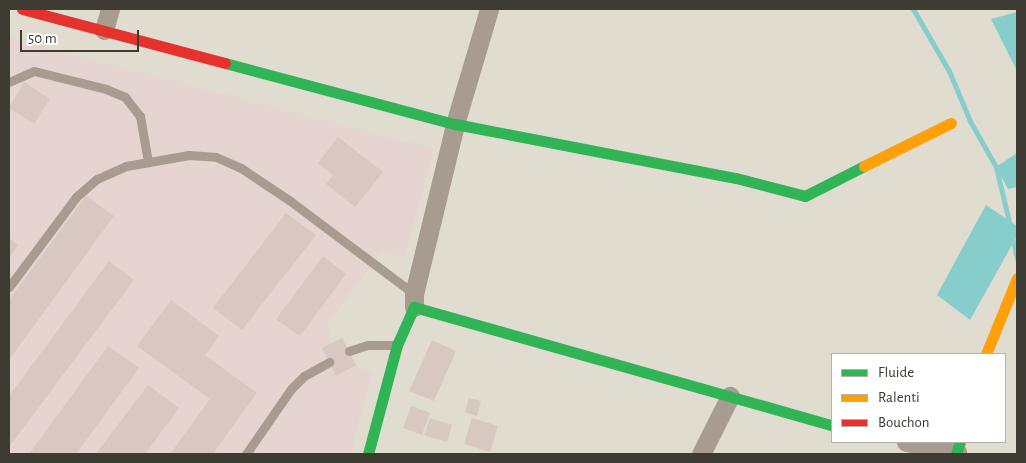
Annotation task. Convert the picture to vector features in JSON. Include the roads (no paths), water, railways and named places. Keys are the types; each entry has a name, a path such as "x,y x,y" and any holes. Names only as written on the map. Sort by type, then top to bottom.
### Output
{"street":[{"path":"22,9 456,124 736,178 806,196 952,123"},
{"path":"104,30 110,9"},
{"path":"368,454 397,345 414,301 456,124 489,9"},
{"path":"986,353 1017,278"},
{"path":"414,301 831,425"},
{"path":"701,454 730,396"},
{"path":"913,443 958,449"}],"lane":[{"path":"9,82 34,71 106,89 124,97 140,116 148,162"},
{"path":"9,287 76,197 97,179 126,166 189,155 216,157 241,168 289,200 414,301"},
{"path":"349,351 368,346 397,345"},
{"path":"246,454 291,389 304,376 329,362"}],"water":[{"path":"1017,12 1017,71 991,19"},
{"path":"1017,153 1017,187 1008,189 996,167"},
{"path":"986,205 1017,226 1017,236 970,320 937,295"}],"waterway":[{"path":"913,9 949,71 970,121 996,167 1010,226"},
{"path":"1012,237 1017,258"}]}
